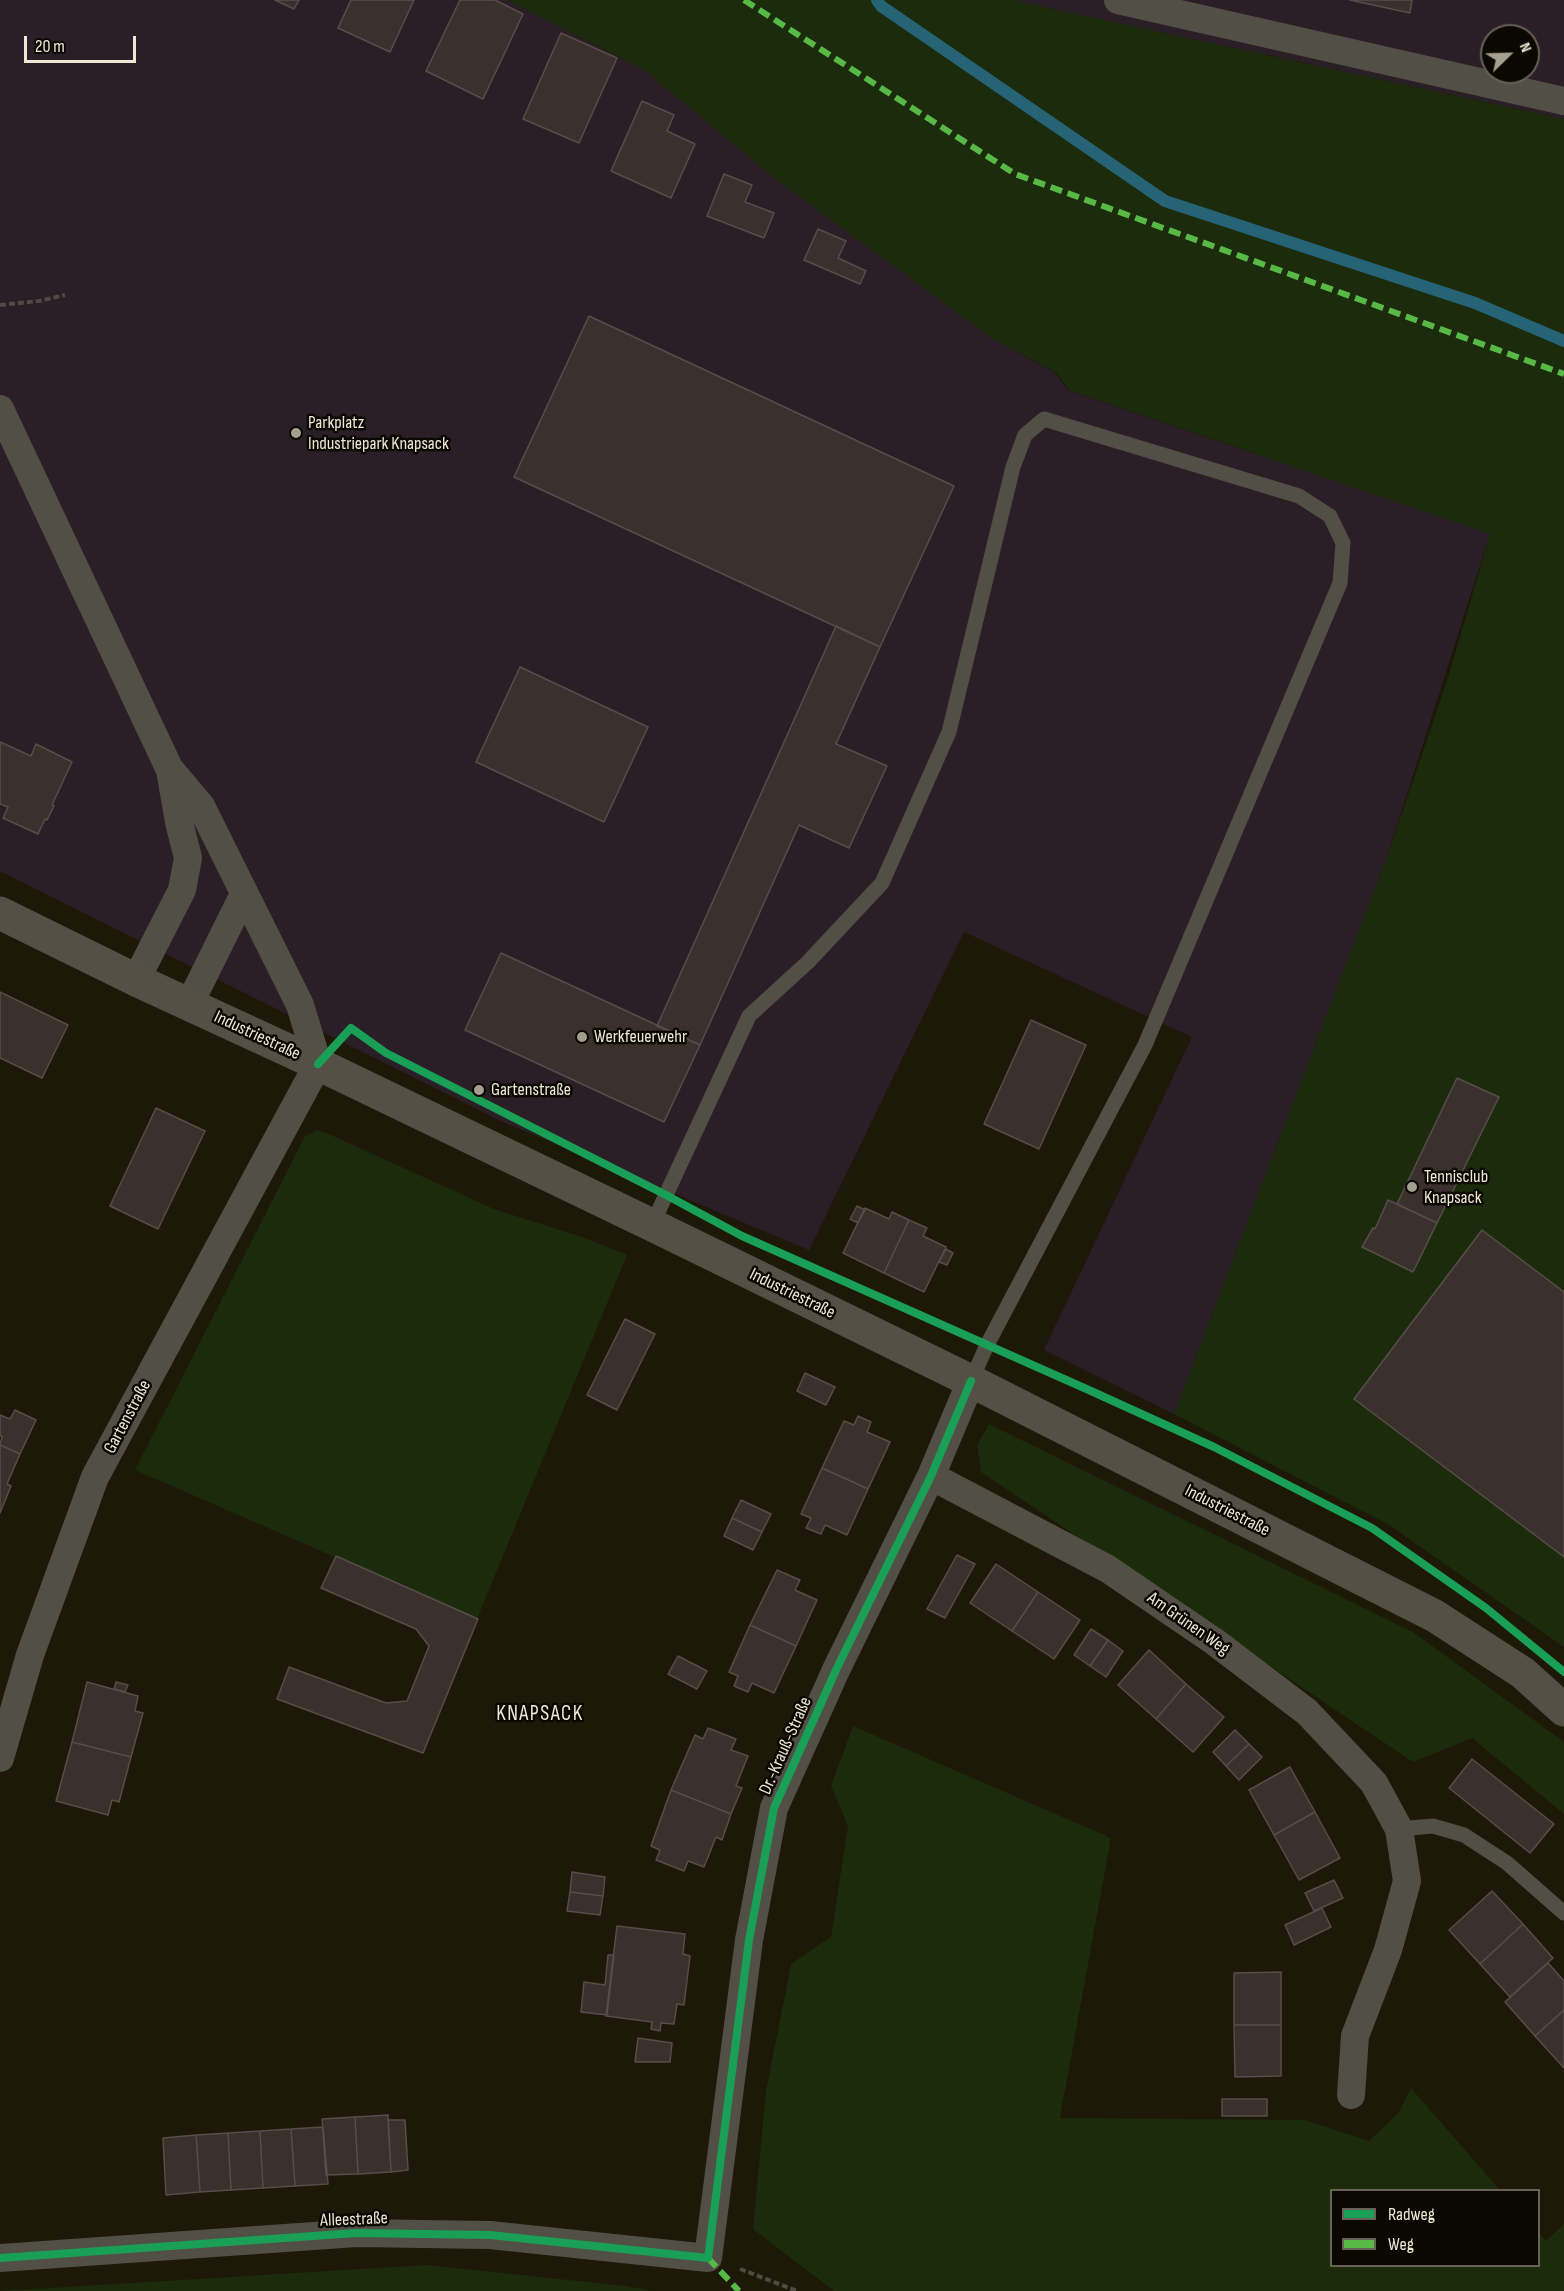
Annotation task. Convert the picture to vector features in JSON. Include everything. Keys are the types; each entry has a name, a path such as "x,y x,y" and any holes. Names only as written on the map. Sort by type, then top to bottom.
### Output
{"main road":[{"name":"Industriestraße","path":"0,913 136,980 318,1064 971,1381 1435,1616 1523,1673 1564,1710"}],"street":[{"path":"1118,0 1564,101"},
{"path":"0,409 169,768 188,858 182,890 136,980"},
{"path":"169,768 201,806 300,1005 318,1064"},
{"path":"189,1005 244,894"},
{"name":"Gartenstraße","path":"0,1758 30,1655 95,1477 318,1064"},
{"name":"Dr.-Krauß-Straße","path":"708,2258 749,1940 774,1808 836,1670 931,1476 971,1381"},
{"name":"Am Grünen Weg","path":"931,1476 1108,1569 1215,1642 1307,1712 1374,1783 1398,1829 1407,1881 1388,1950 1355,2036 1351,2095"},
{"name":"Alleestraße","path":"0,2258 356,2233 490,2235 708,2258"}],"lane":[{"path":"652,1225 749,1016 808,962 882,883 949,732 1013,467 1024,435 1044,419 1299,496 1330,516 1343,543 1340,583 1145,1045 987,1345 971,1381"},
{"path":"1398,1829 1433,1827 1464,1835 1507,1863 1564,1913"}],"path":[{"path":"0,305 39,301 65,295"},
{"path":"708,2258 797,2291"}],"shaded area":[{"path":"0,0 508,0 644,70 772,176 987,335 1055,373 1068,390 1490,534 1387,857 1174,1414 1044,1350 1192,1037 964,932 809,1250 503,1122 0,871"},
{"path":"1011,0 1564,0 1564,119"}],"green space":[{"path":"508,0 1011,0 1564,119 1564,1647 1389,1525 1174,1414 1387,857 1448,678 1490,534 1069,390 1056,373 987,335 772,176 644,70"},
{"path":"317,1130 494,1209 585,1238 627,1255 477,1619 135,1470 305,1136"},
{"path":"989,1424 1413,1632 1564,1742 1564,1814 1472,1738 1413,1762 981,1472 977,1445"},
{"path":"853,1726 1111,1838 1060,2118 1305,2120 1369,2141 1399,2112 1411,2088 1499,2189 1330,2189 1330,2267 1540,2267 1540,2234 1546,2241 1564,2224 1564,2291 834,2291 753,2229 766,2091 791,1964 831,1937 848,1826 831,1786"},
{"path":"427,2265 654,2291 0,2291"}],"building":[{"path":"275,0 299,0 294,9"},
{"path":"351,0 414,0 390,52 338,28"},
{"path":"460,0 495,0 523,14 483,99 426,71"},
{"path":"1350,0 1412,0 1410,13"},
{"path":"561,33 617,58 579,143 523,119"},
{"path":"642,101 674,115 667,131 695,144 671,198 611,171"},
{"path":"724,174 752,185 745,202 774,213 764,238 707,216"},
{"path":"818,229 846,241 838,258 866,271 860,284 804,260"},
{"path":"589,316 954,486 880,647 514,477"},
{"path":"836,626 880,647 836,744 887,766 849,848 799,825 700,1045 657,1026"},
{"path":"520,667 648,727 604,822 476,762"},
{"path":"0,742 31,756 36,744 72,762 52,805 54,806 38,834 3,818 8,807 0,804"},
{"name":"Werkfeuerwehr","path":"501,953 700,1045 664,1122 465,1030"},
{"path":"0,992 68,1025 42,1078 0,1058"},
{"path":"1031,1020 1086,1045 1039,1149 984,1124"},
{"path":"1457,1078 1499,1097 1437,1223 1397,1204"},
{"path":"156,1108 205,1131 158,1229 110,1206"},
{"path":"1388,1200 1437,1223 1413,1272 1362,1247 1373,1228 1375,1229"},
{"path":"857,1206 865,1210 858,1223 850,1219"},
{"path":"865,1208 889,1219 892,1212 909,1220 884,1273 843,1253"},
{"path":"909,1220 927,1228 923,1236 946,1247 924,1292 884,1273"},
{"path":"1482,1230 1564,1292 1564,1557 1354,1399"},
{"path":"946,1249 953,1253 947,1265 939,1262"},
{"path":"625,1319 655,1334 617,1410 587,1395"},
{"path":"805,1373 835,1387 826,1405 797,1391"},
{"path":"15,1410 36,1420 20,1454 0,1445 2,1437 0,1435 0,1415 10,1419"},
{"path":"858,1416 871,1422 867,1432 890,1442 868,1489 822,1468 844,1421 854,1425"},
{"path":"0,1445 20,1454 7,1484 11,1486 0,1513"},
{"path":"822,1468 868,1489 847,1535 825,1525 821,1534 806,1528 811,1518 801,1514"},
{"path":"741,1500 771,1514 762,1532 732,1518"},
{"path":"732,1518 762,1532 753,1550 724,1536"},
{"path":"957,1555 975,1564 945,1618 927,1609"},
{"path":"336,1556 478,1619 423,1753 277,1699 289,1667 386,1703 407,1701 429,1646 416,1629 321,1588"},
{"path":"996,1564 1038,1592 1012,1631 970,1603"},
{"path":"777,1570 800,1580 795,1590 817,1600 796,1646 750,1625"},
{"path":"1038,1592 1080,1620 1054,1659 1012,1631"},
{"path":"750,1625 796,1646 774,1693 752,1683 748,1692 734,1686 738,1676 729,1672"},
{"path":"1091,1629 1108,1640 1090,1666 1074,1655"},
{"path":"1108,1640 1123,1651 1106,1677 1090,1666"},
{"path":"1149,1650 1186,1684 1156,1719 1118,1685"},
{"path":"678,1656 707,1671 697,1689 668,1674"},
{"path":"87,1682 138,1696 135,1711 143,1713 131,1757 72,1742"},
{"path":"116,1682 128,1685 125,1692 114,1689"},
{"path":"1186,1684 1224,1717 1193,1752 1156,1719"},
{"path":"708,1728 736,1739 731,1750 748,1756 736,1786 742,1788 731,1814 671,1790 695,1735 703,1739"},
{"path":"1235,1730 1249,1744 1226,1766 1213,1752"},
{"path":"72,1742 131,1757 119,1802 112,1800 108,1815 56,1801"},
{"path":"1249,1744 1262,1757 1239,1780 1226,1766"},
{"path":"1472,1759 1554,1824 1530,1853 1449,1788"},
{"path":"1290,1767 1315,1812 1274,1835 1249,1790"},
{"path":"671,1790 731,1814 722,1840 716,1837 704,1867 688,1861 684,1871 656,1860 660,1850 651,1846"},
{"path":"1315,1812 1340,1858 1299,1880 1274,1835"},
{"path":"572,1872 605,1877 603,1896 570,1892"},
{"path":"1334,1880 1343,1898 1314,1911 1305,1893"},
{"path":"1492,1891 1523,1924 1480,1964 1449,1930"},
{"path":"570,1892 603,1896 600,1915 567,1911"},
{"path":"1322,1908 1331,1927 1294,1945 1285,1925"},
{"path":"1523,1924 1553,1958 1510,1997 1480,1964"},
{"path":"617,1926 685,1934 683,1954 690,1956 684,2005 677,2004 674,2024 661,2023 660,2031 651,2029 652,2022 606,2016"},
{"path":"608,1955 614,1955 607,2015 581,2012 584,1982 605,1985"},
{"path":"1548,1963 1564,1981 1564,2010 1535,2036 1505,2002"},
{"path":"1281,1972 1281,2025 1234,2025 1234,1973"},
{"path":"1564,2010 1564,2068 1535,2036"},
{"path":"1234,2025 1281,2025 1281,2076 1235,2077"},
{"path":"638,2038 672,2043 670,2062 635,2062"},
{"path":"1222,2099 1267,2099 1267,2116 1222,2116"},
{"path":"388,2115 391,2172 358,2174 355,2117"},
{"path":"355,2117 358,2174 326,2175 322,2119"},
{"path":"388,2120 405,2120 408,2170 391,2172"},
{"path":"323,2127 328,2184 295,2186 291,2129"},
{"path":"291,2129 295,2186 263,2188 260,2131"},
{"path":"260,2131 263,2188 231,2190 228,2133"},
{"path":"228,2133 231,2190 200,2192 196,2135"},
{"path":"196,2135 200,2192 166,2195 163,2138"}],"waterway":[{"path":"877,0 881,6 1165,201 1475,303 1564,341"}],"marked path":[{"path":"744,0 1015,174 1564,374"},
{"path":"708,2258 739,2291"}],"cycle path":[{"path":"318,1064 351,1028 386,1053 742,1236 1214,1447 1372,1528 1486,1608 1564,1672"},
{"path":"0,2258 356,2233 490,2235 708,2258 749,1940 774,1808 836,1670 931,1476 971,1381"}],"place":[{"name":"Parkplatz Industriepark Knapsack","path":"296,433"},
{"name":"Werkfeuerwehr","path":"582,1037"},
{"name":"Gartenstraße","path":"479,1090"},
{"name":"Tennisclub Knapsack","path":"1412,1187"}],"district":[{"name":"KNAPSACK","path":"540,1715"}]}
